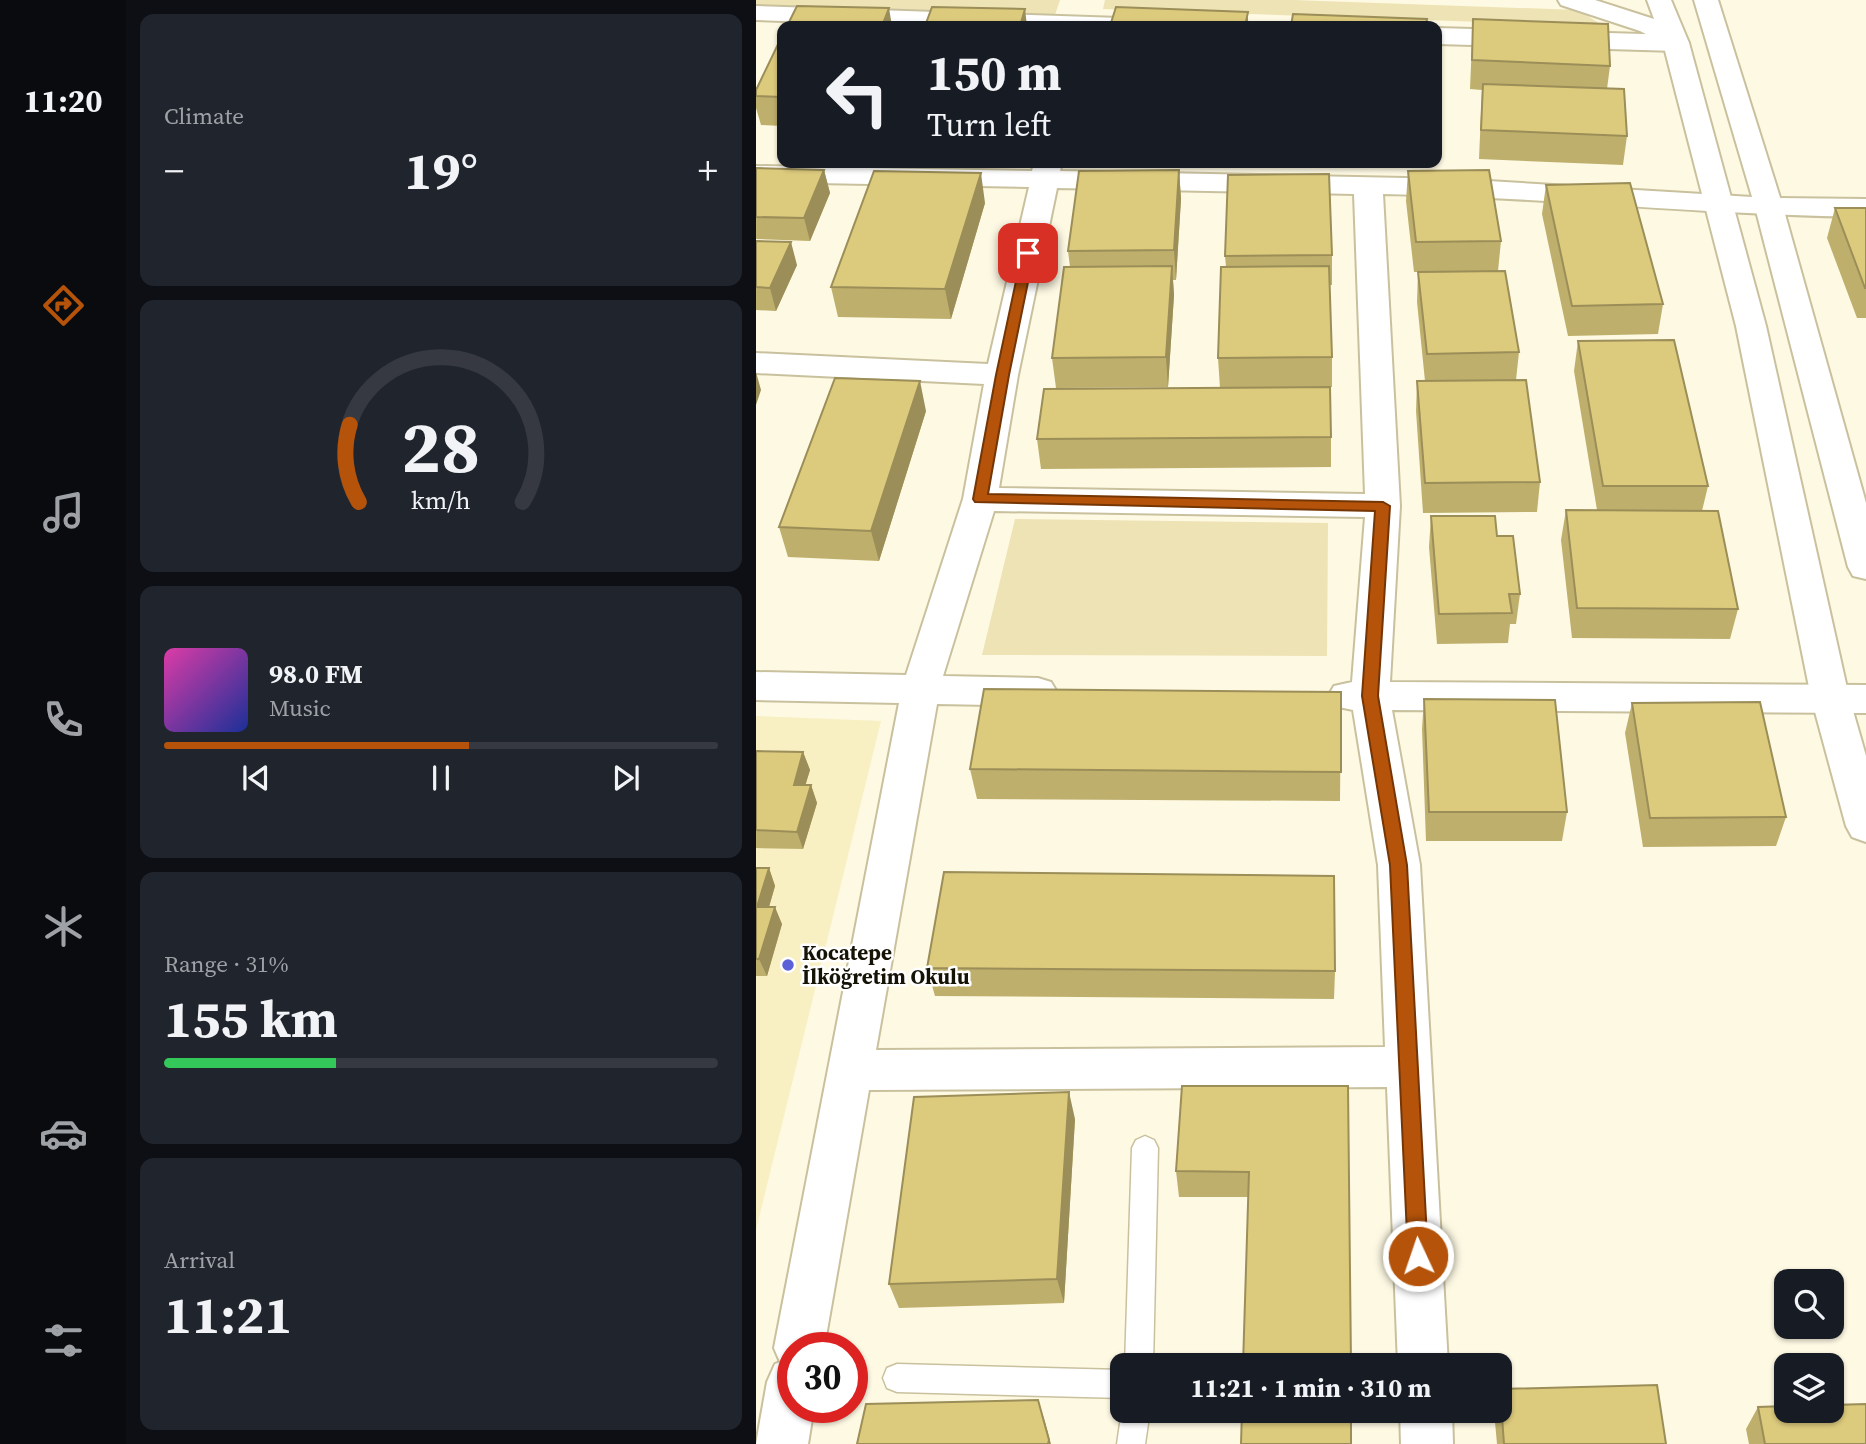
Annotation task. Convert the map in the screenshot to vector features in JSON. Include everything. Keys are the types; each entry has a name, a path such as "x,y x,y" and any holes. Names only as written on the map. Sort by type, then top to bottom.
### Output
{"street":[{"path":"1080,21 1086,0"},
{"path":"1570,0 1623,17 1675,40"},
{"path":"1659,0 1675,40 1848,698 1866,826"},
{"path":"1706,0 1769,207 1866,567"},
{"path":"756,13 955,21"},
{"path":"1442,36 1675,40"},
{"path":"756,174 1046,171 1455,187 1769,207 1866,208"},
{"path":"802,1332 920,690 980,499 1002,375 1046,171"},
{"path":"1368,185 1383,506 1370,696 1399,865 1422,1353"},
{"path":"756,363 1002,375"},
{"path":"980,499 1383,506"},
{"path":"756,686 1070,692"},
{"path":"1315,695 1848,698"},
{"path":"850,1070 1409,1067"},
{"path":"782,1444 786,1423"},
{"path":"1426,1423 1427,1444"}],"lane":[{"path":"1139,1353 1145,1148"},
{"path":"897,1378 1110,1384"},
{"path":"1131,1444 1134,1423"}],"shaded area":[{"path":"756,0 1060,0 1054,18 756,12"},
{"path":"1105,0 1293,0 1579,10 1603,26 1103,9"},
{"path":"1015,519 1328,523 1327,656 982,655"},
{"name":"Kocatepe İlköğretim Okulu","path":"756,716 881,721 756,1230"}],"building":[{"path":"797,6 889,8 884,21 790,21"},
{"path":"932,7 1025,9 1021,21 927,21"},
{"path":"1116,7 1248,12 1246,21 1112,21"},
{"path":"1293,14 1427,19 1427,21 1292,21"},
{"path":"1473,19 1608,24 1610,66 1472,60"},
{"path":"777,46 777,97 756,96 756,90"},
{"path":"1483,84 1624,89 1627,136 1481,130"},
{"path":"756,168 824,170 804,218 756,217"},
{"path":"1179,170 1174,250 1068,251 1079,171"},
{"path":"1489,170 1501,241 1416,242 1408,171"},
{"path":"874,171 981,173 945,289 831,287"},
{"path":"1329,174 1332,255 1225,256 1228,175"},
{"path":"1630,183 1663,304 1572,306 1546,185"},
{"path":"1835,208 1866,208 1866,288 1865,288"},
{"path":"756,241 791,242 770,288 756,287"},
{"path":"1172,266 1166,357 1052,358 1064,267"},
{"path":"1329,266 1332,357 1218,358 1221,267"},
{"path":"1505,271 1519,352 1427,354 1418,272"},
{"path":"1674,340 1708,486 1603,486 1578,341"},
{"path":"835,378 920,381 871,531 779,527"},
{"path":"1526,380 1540,482 1425,483 1417,381"},
{"path":"1330,387 1331,437 1037,439 1044,389"},
{"path":"1566,510 1718,511 1738,609 1577,608"},
{"path":"1431,516 1495,516 1497,536 1513,536 1520,594 1509,594 1512,613 1439,614"},
{"path":"984,689 1341,692 1341,772 970,769"},
{"path":"1424,699 1555,700 1567,812 1429,812"},
{"path":"1760,702 1786,817 1650,818 1632,703"},
{"path":"756,751 803,752 794,785 811,785 797,832 756,830"},
{"path":"756,868 769,868 757,907 775,907 759,959 756,959"},
{"path":"944,872 1334,876 1335,971 927,968"},
{"path":"1182,1086 1348,1086 1351,1353 1243,1353 1249,1172 1176,1171"},
{"path":"1069,1092 1057,1279 889,1284 914,1097"},
{"path":"1657,1385 1666,1444 1504,1444 1502,1423 1512,1423 1512,1389"},
{"path":"1038,1400 1049,1440 1048,1444 857,1444 862,1423 868,1423 868,1404"},
{"path":"1866,1404 1866,1444 1765,1444 1758,1407 1774,1406 1774,1423 1844,1423 1844,1405"},
{"path":"1242,1423 1351,1423 1351,1444 1241,1444"}],"place":[{"name":"Kocatepe İlköğretim Okulu","path":"788,965"}],"route":[{"path":"1028,253 1002,375 980,499 1383,506 1370,696 1399,865 1418,1256"}]}
